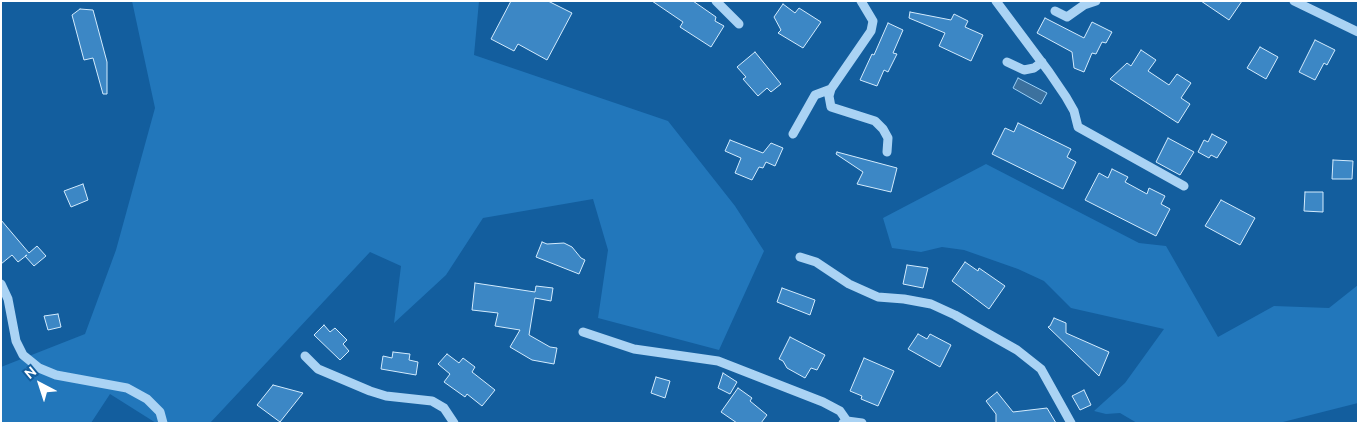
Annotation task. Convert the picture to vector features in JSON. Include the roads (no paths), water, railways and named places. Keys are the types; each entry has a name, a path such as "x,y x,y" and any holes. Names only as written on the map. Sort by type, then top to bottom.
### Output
{"street":[{"path":"716,1 738,24"},
{"path":"860,1 873,21 871,31 831,89 829,96 830,107 875,121 888,138 887,152"},
{"path":"996,1 1066,97 1074,111 1078,127 1184,186"},
{"path":"1055,11 1067,17 1084,5 1096,1"},
{"path":"1294,1 1358,32"},
{"path":"1007,62 1024,70 1034,68 1042,62"},
{"path":"793,134 815,95 831,89"},
{"path":"800,257 816,262 849,284 878,297 931,304 955,315 1017,350 1041,369 1070,423"},
{"path":"1,284 8,299 16,341 23,355 39,368 56,375 127,388 147,399 160,412 163,423"},
{"path":"583,332 634,349 718,361 823,402 840,411 845,422 862,423"},
{"path":"305,356 318,369 370,391 386,396 432,401 444,408 454,423"}]}
